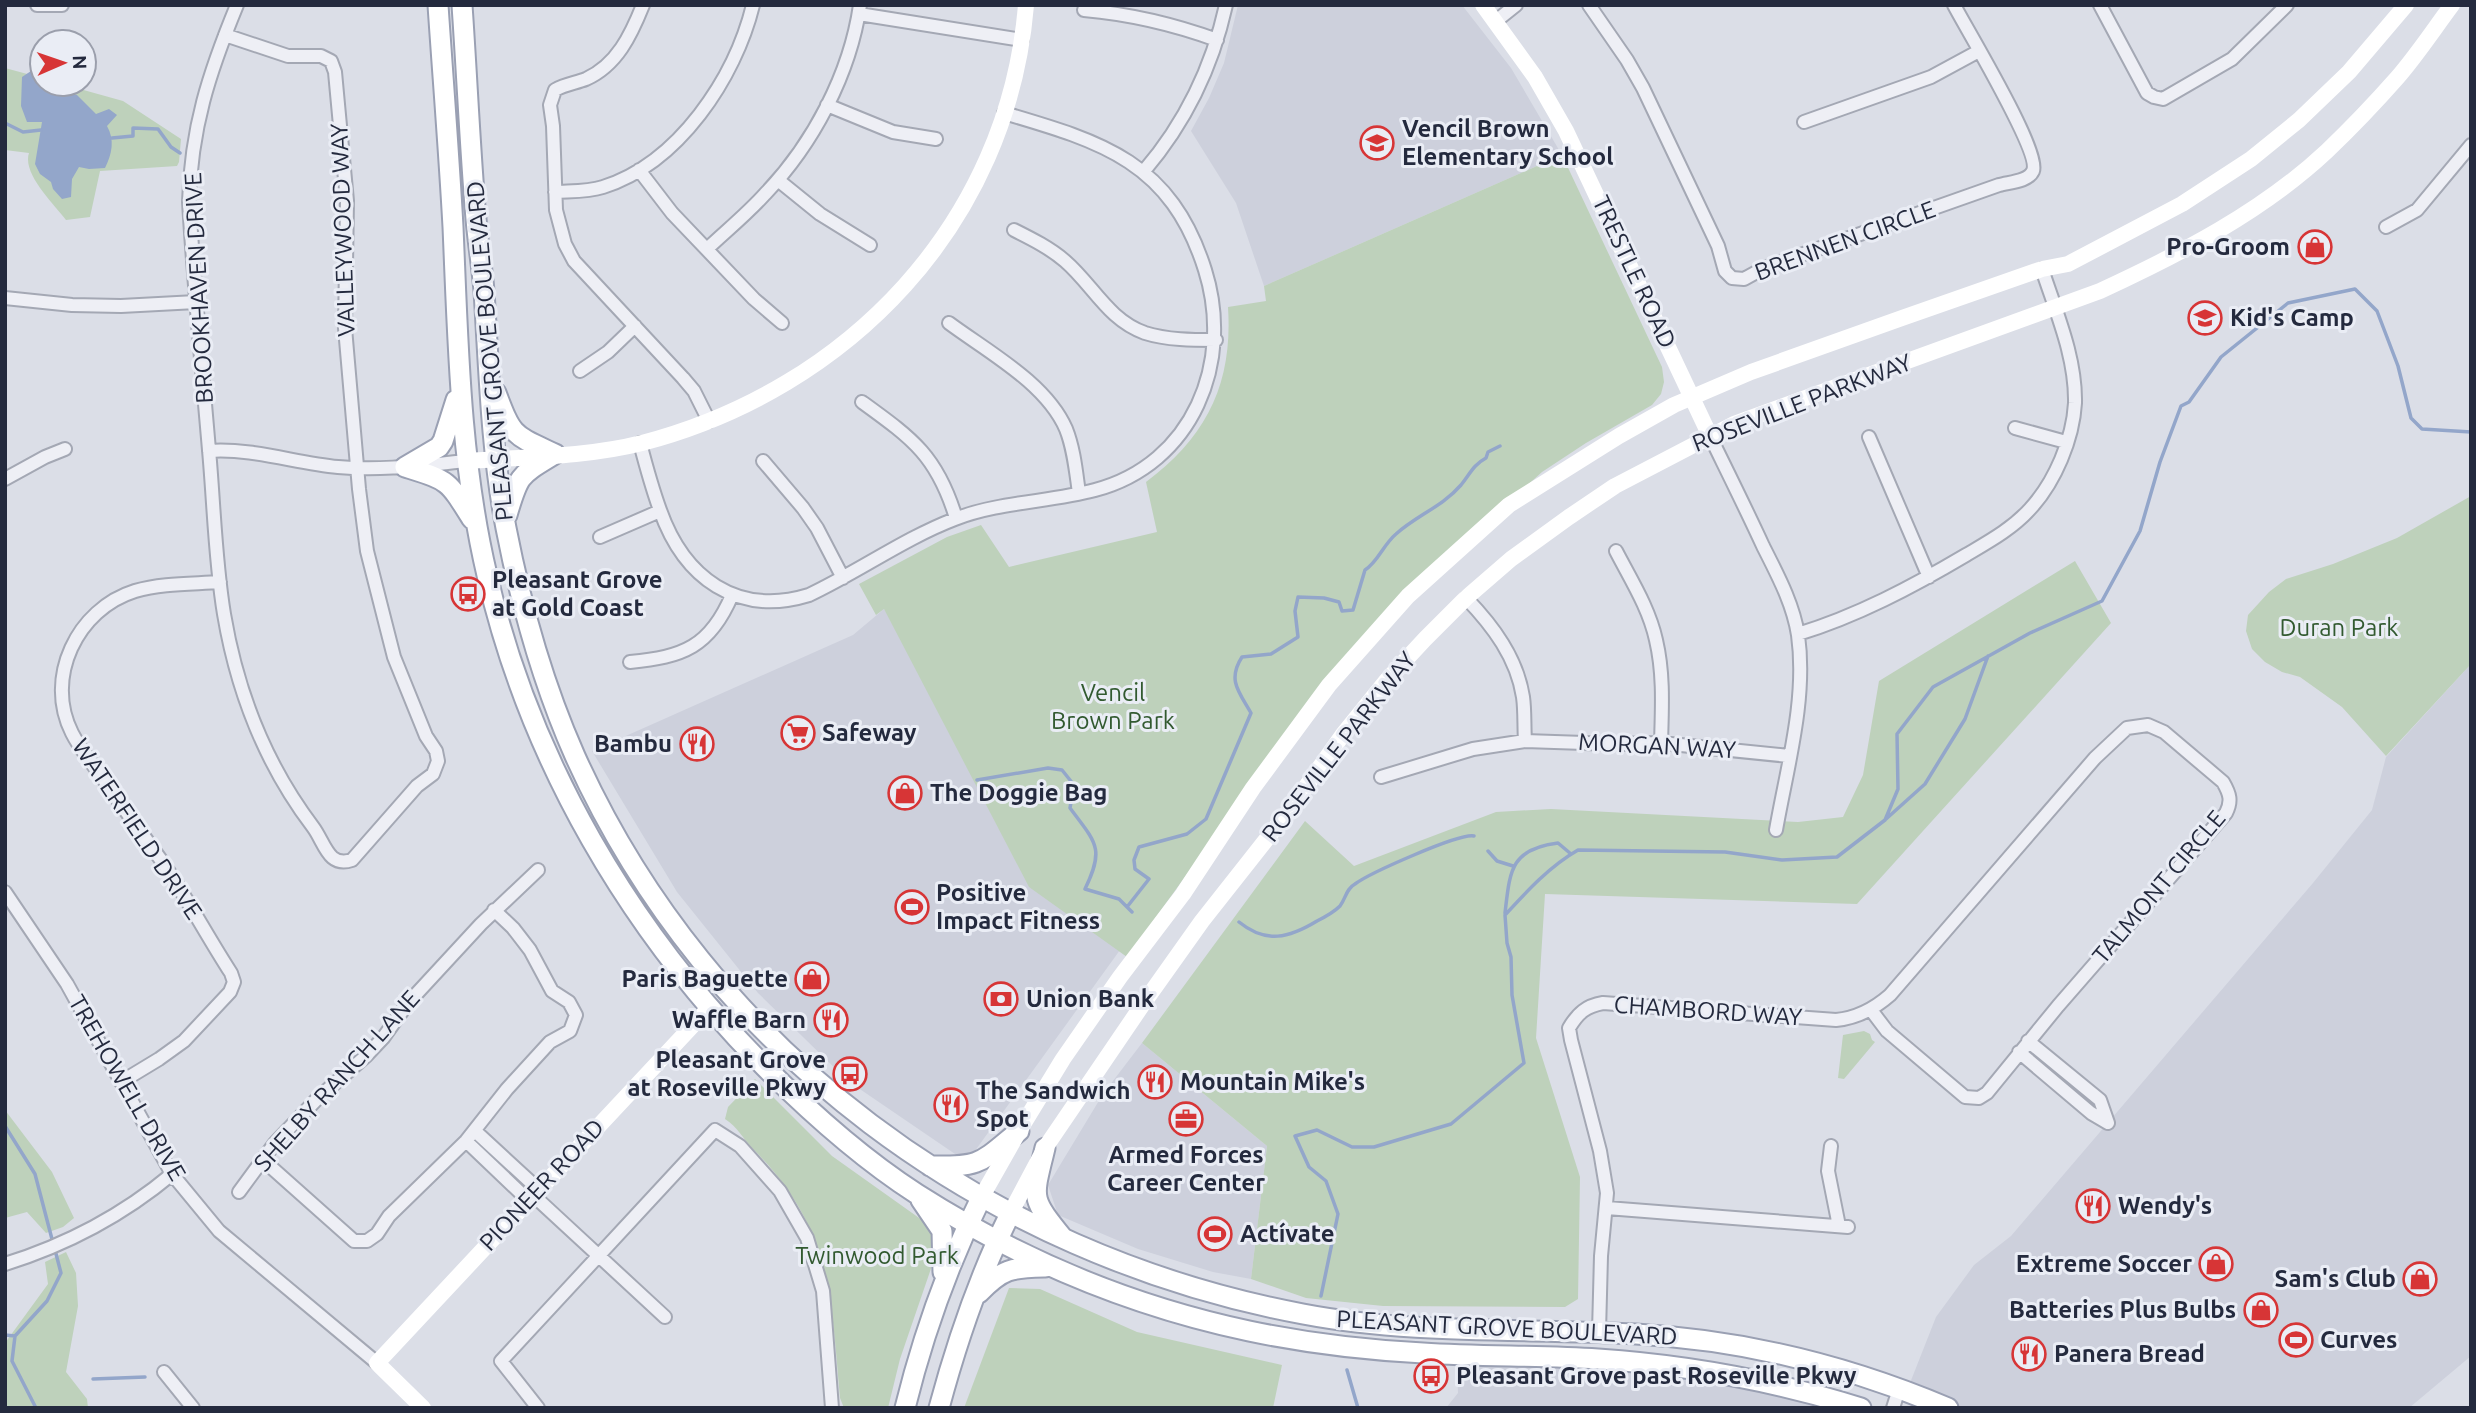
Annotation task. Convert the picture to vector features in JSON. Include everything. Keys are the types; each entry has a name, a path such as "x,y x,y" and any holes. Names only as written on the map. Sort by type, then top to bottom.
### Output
{"main road":[{"name":"PLEASANT GROVE BOULEVARD","path":"438,5 467,461 477,528 498,619 515,671 553,764 600,856 655,940 709,1008 818,1118 916,1193 997,1241 1096,1286 1205,1321 1271,1336 1394,1351 1598,1359 1680,1366 1761,1380 1861,1408"},
{"name":"PLEASANT GROVE BOULEVARD","path":"462,5 496,459 505,523 539,660 574,754 606,817 646,884 724,988 799,1065 887,1137 981,1198 1106,1259 1165,1279 1250,1303 1367,1324 1423,1329 1599,1332 1682,1338 1766,1351 1816,1363 1896,1398 1948,1408"},
{"path":"467,461 606,449 640,443 709,421 756,401 834,353 888,304 923,263 962,206 985,161 1004,113 1026,5"},
{"name":"TRESTLE ROAD","path":"1483,5 1535,77 1566,131 1710,436"},
{"name":"ROSEVILLE PARKWAY","path":"905,1408 923,1343 968,1224 1018,1130 1070,1049 1183,894 1290,736 1378,628 1436,569 1509,505 1657,413 1751,372 2042,269 2068,264 2182,204 2251,159 2325,96 2375,44 2406,5"},
{"name":"ROSEVILLE PARKWAY","path":"939,1408 951,1362 973,1298 997,1241 1045,1148 1202,921 1288,812 1345,733 1386,681 1466,598 1511,559 1590,502 1642,471 1710,436 1768,410 2100,291 2184,250 2243,215 2299,175 2327,151 2397,78 2452,5"},
{"path":"489,377 509,426 515,434 555,454"},
{"path":"405,467 439,447 443,441 461,380"},
{"path":"505,523 515,487 521,477 555,454"},
{"path":"405,467 448,482 477,528"},
{"path":"655,940 704,982 713,988 724,988"},
{"name":"PIONEER ROAD","path":"377,1363 709,1008"},
{"path":"929,1166 962,1167 982,1162 1018,1130"},
{"path":"1045,1148 1034,1193 1041,1210 1066,1241"},
{"path":"916,1193 942,1231 943,1287"},
{"path":"973,1298 1006,1270 1052,1268"},
{"path":"1478,1355 1496,1343 1582,1345 1595,1340 1599,1332"},
{"name":"TREHOWELL DRIVE","path":"377,1363 423,1408"}],"street":[{"path":"37,5 62,5"},
{"name":"BROOKHAVEN DRIVE","path":"237,5 203,96 190,170 189,202 220,582 235,669 265,748 327,853 334,861 343,863 352,860 417,786 433,774 438,761 436,751 426,736 403,680 383,617 367,551 358,468"},
{"path":"555,192 603,187 639,170 672,143 712,99 731,67 748,27 753,5"},
{"path":"1144,171 1184,118 1209,66 1226,5"},
{"path":"1496,21 1517,5"},
{"name":"BRENNEN CIRCLE","path":"1589,5 1628,60 1643,88 1718,246 1725,271 1732,278 1744,279 1764,268 1999,185 2026,179 2033,172 2031,152 2004,94 1954,5"},
{"path":"2100,5 2147,93 2164,99 2232,59 2287,5"},
{"path":"640,6 626,42 603,69 555,90 550,105 559,227 574,261 694,391 709,421"},
{"path":"707,249 778,180 805,143 827,106 845,62 859,10 1021,40"},
{"path":"1084,10 1140,16 1217,40"},
{"name":"VALLEYWOOD WAY","path":"225,35 288,57 321,56 331,61 335,72 347,201 345,328 358,468"},
{"path":"1804,122 1931,77 1979,51"},
{"path":"827,106 893,132 936,139"},
{"path":"640,443 660,511 681,552 697,572 732,595 771,603 792,601 809,595 956,518 1096,489 1129,477 1151,463 1181,432 1205,391 1212,366 1216,341 1211,288 1191,234 1163,191 1144,171 1101,144 1004,113"},
{"path":"2386,227 2417,210 2471,145"},
{"path":"639,170 665,205 754,299 782,323"},
{"path":"778,180 820,215 870,245"},
{"path":"1014,230 1045,246 1065,261 1110,312 1127,324 1145,333 1164,337 1216,341"},
{"path":"1798,634 1858,613 1929,577 2005,532 2030,510 2047,488 2060,463 2075,405 2070,356 2042,269"},
{"path":"5,298 109,306 196,302"},
{"path":"949,323 1043,394 1057,411 1072,449 1079,493"},
{"path":"580,372 608,352 635,327"},
{"path":"862,402 907,434 925,452 939,473 956,518"},
{"path":"2015,428 2066,442"},
{"path":"1710,436 1780,580 1791,606 1798,634 1797,714 1776,830"},
{"path":"1869,437 1929,577"},
{"path":"5,479 65,449"},
{"path":"209,451 240,451 320,465 358,468 467,461"},
{"path":"762,461 803,508 843,578"},
{"path":"600,537 660,511"},
{"path":"1616,551 1643,601 1656,639 1663,688 1661,743"},
{"name":"WATERFIELD DRIVE","path":"121,1082 184,1041 230,992 234,982 190,903 73,734 62,699 64,667 76,638 108,603 123,595 152,587 220,582"},
{"path":"630,662 663,659 696,643 711,632 723,616 732,595"},
{"path":"1466,598 1489,623 1516,667 1523,697 1525,741"},
{"name":"TALMONT CIRCLE","path":"2138,725 2154,726 2223,782 2229,792 2230,804 2226,813 2028,1041 1987,1093 1972,1099 1965,1097 1887,1031 1871,1010 1890,995 2116,736 2127,728 2138,725"},
{"name":"MORGAN WAY","path":"1381,777 1473,750 1525,741 1661,743 1789,756"},
{"name":"SHELBY RANCH LANE","path":"239,1192 275,1143 318,1098 346,1076 383,1038 408,1003 495,910 538,870"},
{"name":"TREHOWELL DRIVE","path":"5,892 67,984 172,1174 219,1231 377,1363"},
{"path":"263,1160 354,1241 368,1241 414,1190 466,1141 507,1089 550,1042 570,1031 576,1015 569,1002 552,991 530,950 495,910"},
{"path":"5,919 18,911"},
{"name":"CHAMBORD WAY","path":"1599,1332 1602,1242 1607,1208 1600,1151 1570,1040 1569,1028 1582,1011 1591,1005 1627,1003 1836,1020 1871,1010"},
{"path":"2019,1052 2091,1113 2108,1123 2100,1100 2028,1041"},
{"path":"475,1130 533,1195"},
{"path":"538,1408 501,1361 715,1130 740,1146 780,1191 807,1238 823,1291 832,1408"},
{"path":"466,1141 533,1195 665,1317"},
{"path":"1607,1208 1843,1227 1828,1171 1831,1146"},
{"path":"5,1264 34,1255 121,1212 172,1174"},
{"path":"164,1372 193,1408"}],"shaded area":[{"name":"Vencil Brown Elementary School","path":"1238,5 1462,5 1511,68 1562,155 1264,286 1236,203 1191,131 1224,63"},
{"path":"884,609 1120,950 972,1155 958,1156 848,1081 758,993 677,892 592,751 853,635"},
{"path":"2471,664 2471,1356 2409,1408 1962,1408 1910,1383 1936,1317 1974,1265 2011,1236 2313,883 2372,810 2386,757"},
{"path":"1142,1043 1267,1146 1251,1279 1213,1272 1138,1249 1058,1215 1048,1185 1103,1094"},
{"path":"1554,1362 1685,1374 1792,1396 1827,1408 1446,1408 1458,1393 1457,1363"}],"green space":[{"path":"5,68 28,74 28,98 98,98 98,94 123,101 181,139 177,166 100,171 90,217 66,220 34,179 28,161 29,153 5,150"},
{"name":"Vencil Brown Park","path":"1562,155 1662,367 1664,382 1661,394 1652,405 1542,472 1417,584 1300,718 1127,957 1029,887 884,609 876,615 859,584 947,537 981,525 1009,567 1157,532 1146,482 1185,446 1212,406 1226,360 1228,307 1266,301 1264,286"},
{"name":"Duran Park","path":"2471,496 2471,664 2386,756 2342,707 2300,677 2282,672 2265,662 2252,649 2246,631 2248,615 2269,592 2286,579 2333,564 2397,538"},
{"path":"2075,561 2111,623 1857,904 1545,894 1536,1038 1580,1177 1578,1299 1565,1307 1383,1306 1306,1298 1251,1279 1267,1146 1142,1043 1305,821 1354,866 1496,812 1551,809 1798,822 1843,817 1863,775 1879,681"},
{"path":"1864,1031 1870,1034 1875,1042 1844,1079 1838,1078 1843,1035"},
{"name":"Twinwood Park","path":"755,1079 832,1156 929,1225 936,1238 936,1254 900,1359 888,1408 844,1408 840,1398 829,1295 813,1235 799,1207 779,1179 737,1129 725,1119 728,1107"},
{"path":"5,1110 52,1172 74,1218 63,1227 46,1233 27,1212 5,1218"},
{"path":"66,1252 76,1273 78,1306 66,1372 87,1399 88,1408 5,1408 5,1343 48,1284 45,1262"},
{"path":"1009,1288 1040,1289 1137,1332 1282,1365 1273,1408 964,1408"}],"water":[{"path":"28,73 28,98 80,98 96,114 109,109 117,115 107,126 112,147 105,168 79,167 72,179 71,197 62,199 53,189 51,182 40,174 35,164 42,122 27,122 21,106 22,77"}],"waterway":[{"path":"5,123 23,132 41,130"},
{"path":"112,138 133,136 133,128 158,129 171,147 180,153"},
{"path":"1321,1296 1338,1214 1326,1181 1309,1167 1295,1136 1317,1130 1352,1147 1374,1147 1451,1124 1524,1063 1512,995 1511,957 1505,915 1522,897 1548,871 1578,850 1725,852 1782,860 1837,857 1885,820 1898,789 1897,734 1933,687 2030,633 2102,601 2140,531 2160,462 2181,406 2189,402 2221,357 2288,303 2355,289 2377,311 2398,366 2411,418 2422,429 2471,432"},
{"path":"1127,907 1149,879 1135,869 1134,860 1139,847 1187,834 1206,819 1251,713 1236,686 1235,673 1242,657 1271,654 1298,637 1295,611 1298,597 1324,598 1339,602 1342,611 1353,610 1365,570 1391,538 1454,492 1486,458 1488,452 1500,446"},
{"path":"1886,819 1925,784 1965,719 1988,656"},
{"path":"977,780 1048,768 1062,770 1074,785 1070,808 1095,846 1095,864 1085,889 1119,899 1132,912"},
{"path":"1239,922 1259,934 1287,935 1335,910 1350,888 1364,879 1434,847 1474,836"},
{"path":"1505,913 1511,874 1521,857 1542,846 1558,843 1571,854"},
{"path":"1488,851 1497,861 1513,866"},
{"path":"5,1126 35,1174 53,1243"},
{"path":"36,1408 12,1361 15,1336 47,1301 61,1273 55,1250"},
{"path":"5,1335 15,1336"},
{"path":"1347,1370 1358,1408"},
{"path":"93,1379 145,1377"}],"place":[{"name":"Vencil Brown Elementary School","path":"1377,143"},
{"name":"Pro-Groom","path":"2315,247"},
{"name":"Kid's Camp","path":"2205,318"},
{"name":"Pleasant Grove at Gold Coast","path":"468,594"},
{"name":"Safeway","path":"798,733"},
{"name":"Bambu","path":"697,744"},
{"name":"The Doggie Bag","path":"905,793"},
{"name":"Positive Impact Fitness","path":"912,907"},
{"name":"Paris Baguette","path":"812,979"},
{"name":"Union Bank","path":"1001,999"},
{"name":"Waffle Barn","path":"831,1020"},
{"name":"Pleasant Grove at Roseville Pkwy","path":"850,1074"},
{"name":"Mountain Mike's","path":"1155,1082"},
{"name":"The Sandwich Spot","path":"951,1105"},
{"name":"Armed Forces Career Center","path":"1186,1119"},
{"name":"Wendy's","path":"2093,1206"},
{"name":"Actívate","path":"1215,1234"},
{"name":"Extreme Soccer","path":"2216,1264"},
{"name":"Sam's Club","path":"2420,1279"},
{"name":"Batteries Plus Bulbs","path":"2261,1310"},
{"name":"Curves","path":"2296,1340"},
{"name":"Panera Bread","path":"2029,1354"},
{"name":"Pleasant Grove past Roseville Pkwy","path":"1431,1376"}]}
